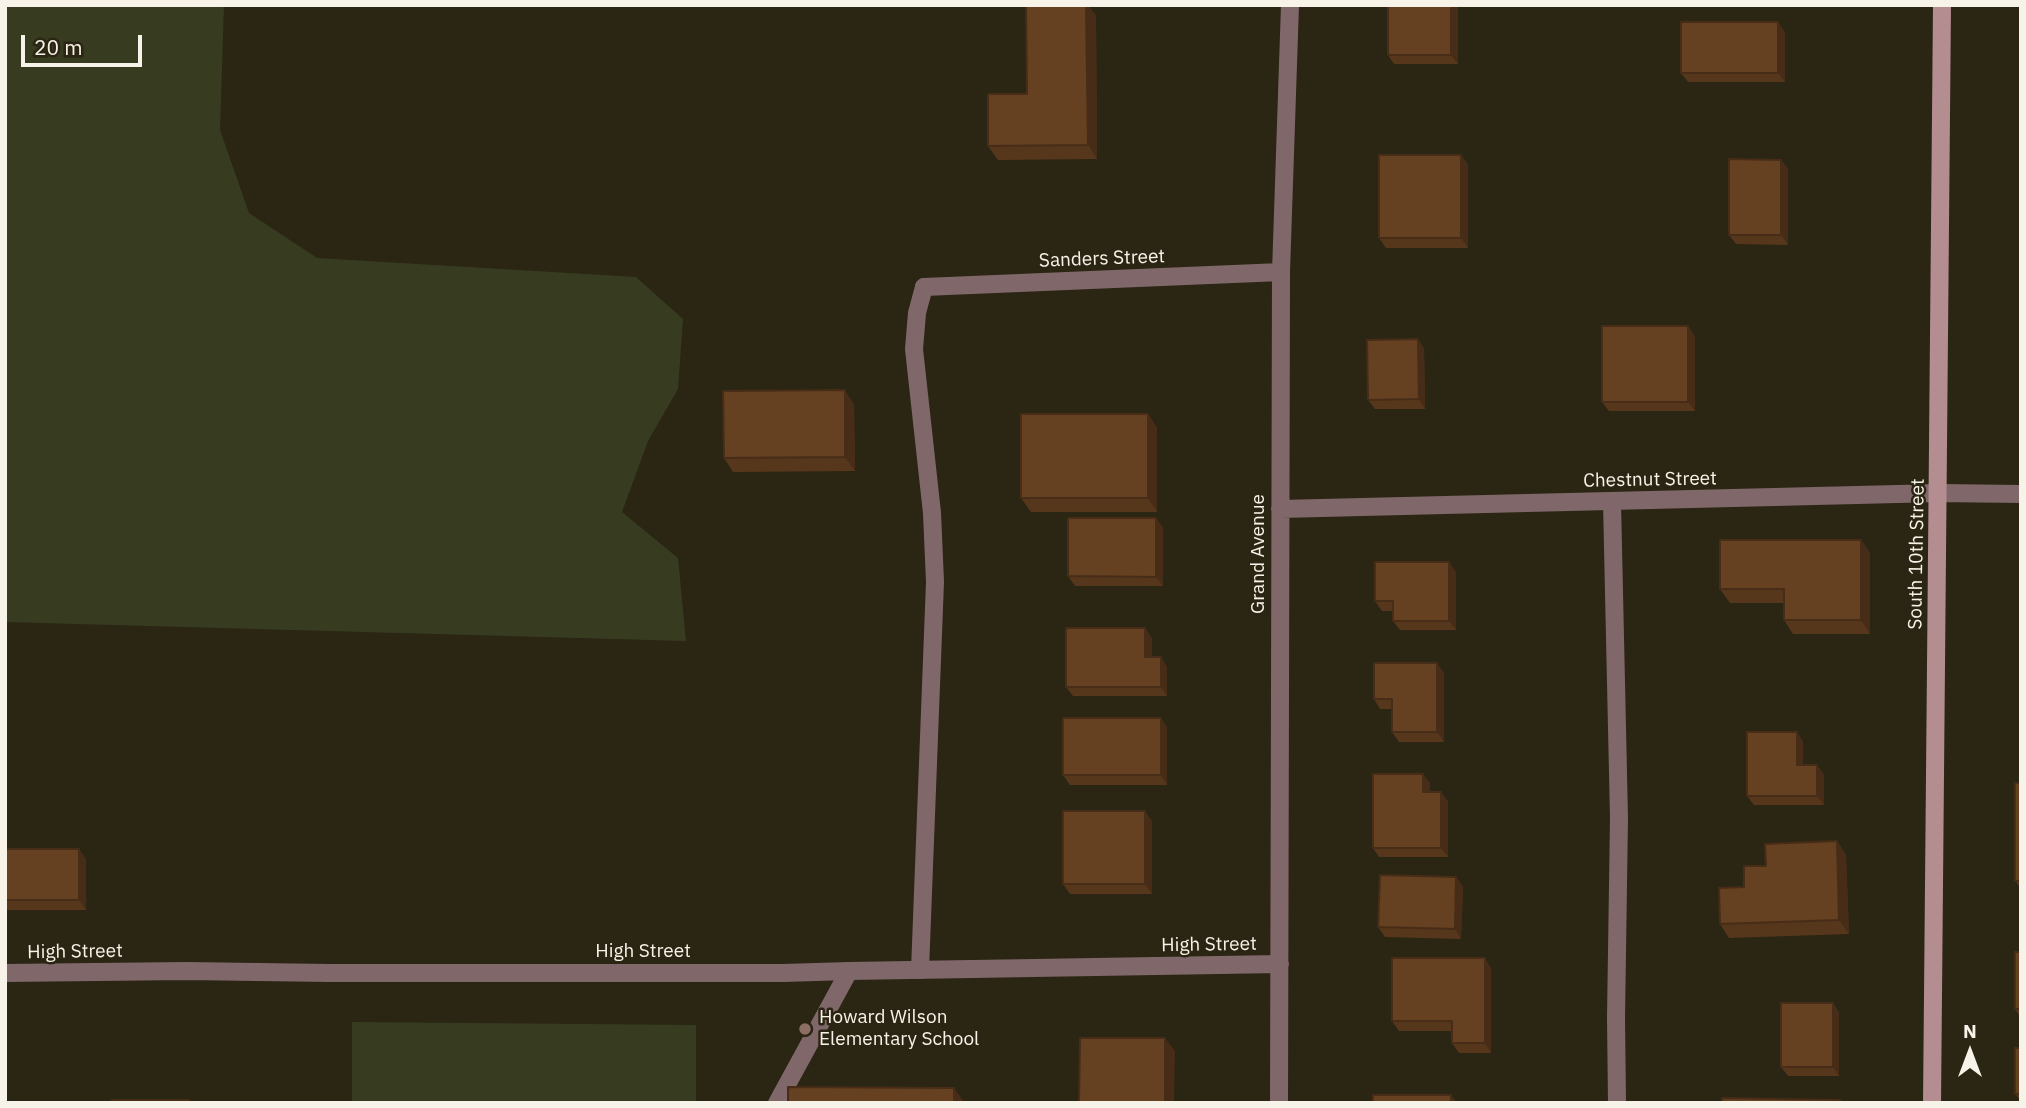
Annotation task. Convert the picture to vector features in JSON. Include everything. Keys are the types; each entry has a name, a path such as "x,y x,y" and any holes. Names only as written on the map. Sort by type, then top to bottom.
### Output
{"street":[{"name":"Grand Avenue","path":"1279,1094 1281,272 1290,5"},
{"name":"South 10th Street","path":"1932,1103 1942,5"},
{"name":"Sanders Street","path":"920,970 935,582 932,513 914,349 917,313 924,287 1281,272"},
{"name":"Chestnut Street","path":"1280,509 2021,494"},
{"path":"1612,502 1619,818 1617,1103"},
{"name":"High Street","path":"5,974 186,971 783,973 1280,964"},
{"path":"777,1103 849,971"},
{"path":"1269,1103 1279,1094"}],"green space":[{"path":"5,5 224,5 220,130 249,213 317,258 636,277 683,319 678,389 648,441 622,512 678,558 686,641 5,622"},
{"path":"352,1022 696,1025 696,1103 352,1103"}],"building":[{"path":"1026,5 1086,5 1088,145 988,146 988,94 1027,94"},
{"path":"1388,5 1451,5 1451,55 1388,55"},
{"path":"1681,22 1778,22 1778,73 1681,73"},
{"path":"1379,155 1461,155 1461,238 1379,238"},
{"path":"1729,159 1781,160 1781,235 1729,235"},
{"path":"1602,326 1688,326 1688,402 1602,402"},
{"path":"1418,339 1419,399 1368,400 1367,340"},
{"path":"845,390 845,457 724,458 723,391"},
{"path":"1021,414 1148,414 1148,498 1021,498"},
{"path":"1068,518 1156,518 1156,577 1068,576"},
{"path":"1720,540 1861,540 1861,620 1784,620 1784,589 1720,589"},
{"path":"1375,562 1449,562 1449,621 1393,621 1393,601 1375,601"},
{"path":"1066,628 1145,628 1145,657 1161,657 1161,687 1066,687"},
{"path":"1374,663 1437,663 1437,732 1392,732 1392,699 1374,699"},
{"path":"1063,718 1161,718 1161,775 1063,775"},
{"path":"1747,732 1797,732 1797,765 1817,765 1817,796 1747,796"},
{"path":"1373,774 1423,774 1423,792 1441,792 1441,848 1373,848"},
{"path":"2015,783 2021,783 2021,881 2015,881"},
{"path":"1063,811 1145,811 1145,884 1063,884"},
{"path":"1837,841 1839,920 1720,924 1719,888 1744,887 1744,866 1766,866 1765,844"},
{"path":"5,849 79,849 79,900 5,900"},
{"path":"1380,875 1456,877 1455,929 1378,927"},
{"path":"2015,952 2021,952 2021,1009 2015,1009"},
{"path":"1392,958 1485,958 1485,1043 1452,1043 1452,1021 1392,1021"},
{"path":"1781,1003 1833,1003 1833,1067 1781,1067"},
{"path":"1080,1038 1165,1038 1165,1103 1079,1103"},
{"path":"2015,1048 2021,1048 2021,1094 2015,1094"},
{"path":"788,1087 954,1088 954,1103 788,1103"},
{"path":"1373,1095 1451,1095 1451,1103 1373,1103"},
{"path":"1722,1098 1840,1100 1840,1103 1722,1103"},
{"path":"112,1100 189,1100 189,1103 112,1103"},
{"path":"57,1102 57,1103 5,1103"}],"place":[{"name":"Howard Wilson Elementary School","path":"805,1029"}]}
